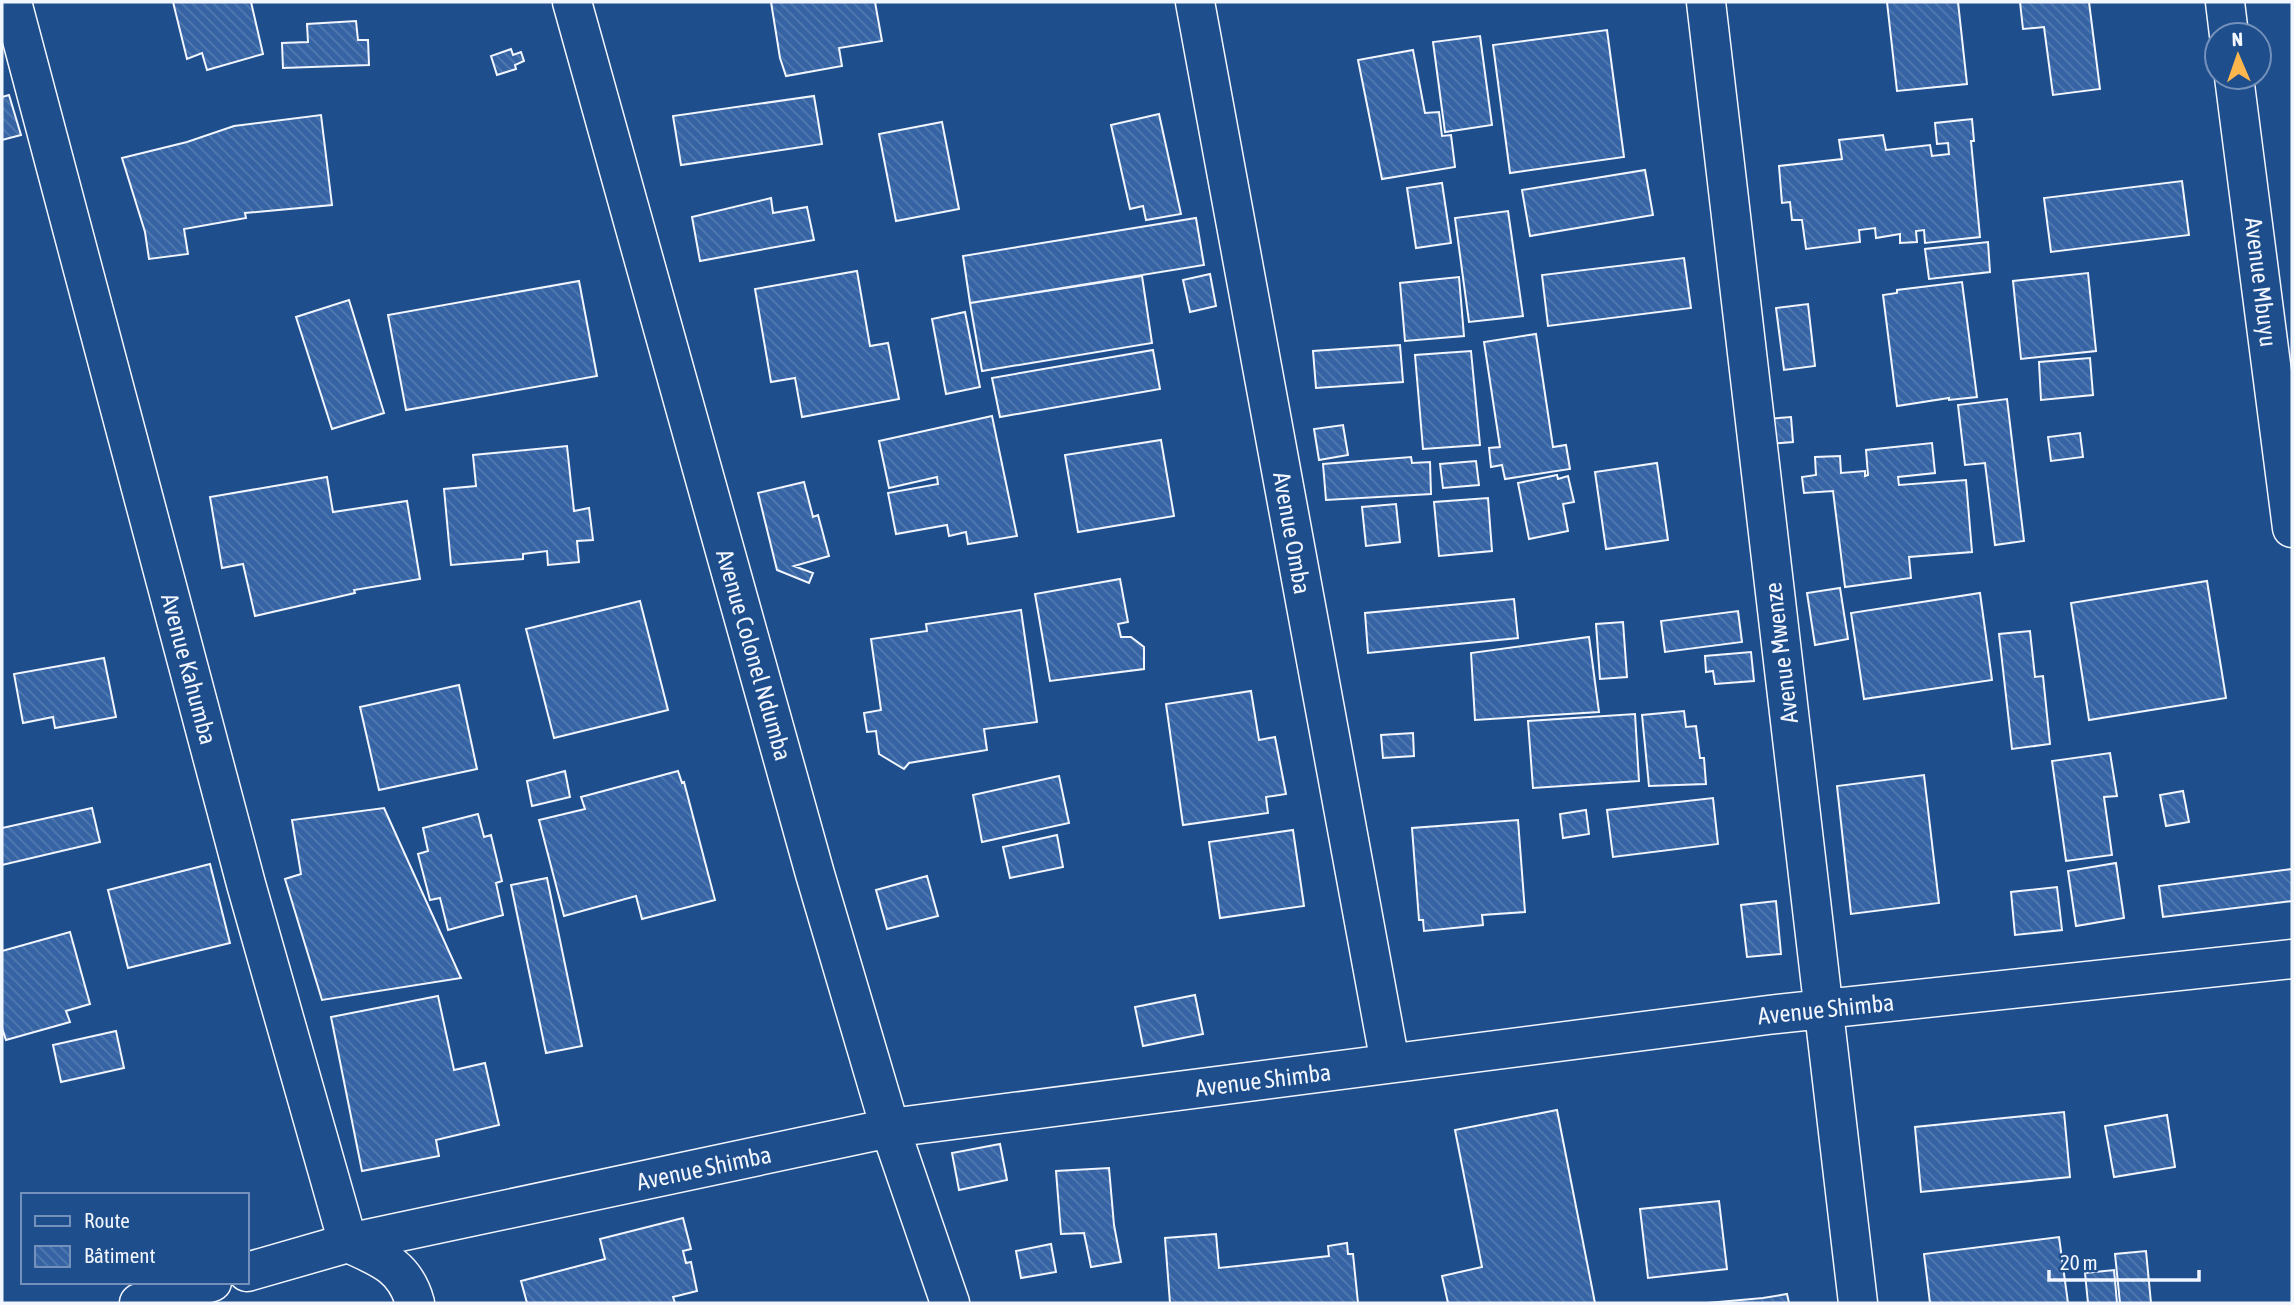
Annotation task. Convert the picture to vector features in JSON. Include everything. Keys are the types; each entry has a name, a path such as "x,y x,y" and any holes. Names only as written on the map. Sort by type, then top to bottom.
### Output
{"street":[{"name":"Avenue Kahumba","path":"12,2 246,884 348,1243"},
{"name":"Avenue Colonel Ndumba","path":"572,2 815,874 890,1128 950,1303"},
{"name":"Avenue Omba","path":"1195,2 1390,1063"},
{"name":"Avenue Mwenze","path":"1706,2 1857,1303"},
{"path":"2224,2 2227,21"},
{"name":"Avenue Mbuyu","path":"2236,91 2292,528"},
{"name":"Avenue Shimba","path":"248,1272 348,1243 890,1128 1822,1009 2292,959"},
{"path":"348,1243 391,1265 410,1285 415,1303"},
{"path":"139,1303 205,1284"}],"building":[{"path":"173,2 251,2 263,54 207,70 202,53 187,59"},
{"path":"771,2 875,2 882,41 839,48 842,66 786,76 780,58"},
{"path":"1887,2 1958,2 1967,84 1897,91"},
{"path":"2020,2 2089,2 2100,89 2053,95 2044,27 2023,29"},
{"path":"356,21 358,40 368,40 369,65 283,68 282,43 308,42 307,24"},
{"path":"1607,30 1624,157 1510,173 1493,45"},
{"path":"1480,36 1492,125 1445,132 1433,42"},
{"path":"511,49 513,55 521,52 524,61 515,65 516,69 497,75 491,56"},
{"path":"1413,50 1425,113 1439,112 1442,136 1451,135 1455,167 1382,179 1358,60"},
{"path":"9,95 21,135 2,140 2,97"},
{"path":"814,96 822,144 681,165 673,116"},
{"path":"1159,114 1181,214 1146,220 1143,206 1130,209 1111,125"},
{"path":"321,115 332,205 245,213 246,218 184,229 188,254 149,259 145,232 122,158 187,142 234,126"},
{"path":"1972,119 1974,141 1971,141 1980,237 1925,243 1924,230 1916,231 1917,242 1900,243 1900,234 1876,238 1875,228 1859,230 1860,242 1806,249 1802,220 1792,220 1790,202 1782,203 1779,166 1842,159 1839,140 1883,135 1886,150 1930,145 1932,156 1949,154 1948,143 1937,144 1935,123"},
{"path":"942,122 959,209 896,221 879,134"},
{"path":"1645,170 1653,215 1530,236 1522,190"},
{"path":"2182,181 2189,235 2051,252 2044,198"},
{"path":"1442,183 1451,243 1416,248 1407,188"},
{"path":"771,198 773,213 807,207 814,240 700,261 692,217"},
{"path":"1508,211 1523,316 1469,322 1455,218"},
{"path":"1196,218 1204,265 970,303 963,256"},
{"path":"1988,242 1990,272 1929,279 1925,249"},
{"path":"1684,258 1691,308 1548,326 1542,275"},
{"path":"857,271 870,346 888,343 899,399 802,417 795,378 771,382 755,289"},
{"path":"2088,273 2096,351 2021,359 2013,281"},
{"path":"1210,274 1216,306 1190,312 1183,280"},
{"path":"1142,276 1152,343 982,371 970,303"},
{"path":"1459,277 1464,336 1405,341 1400,283"},
{"path":"579,281 597,376 406,410 388,315"},
{"path":"1962,282 1977,397 1949,398 1897,406 1883,295 1897,293 1897,290"},
{"path":"349,300 384,413 332,429 296,317"},
{"path":"1808,304 1815,366 1784,370 1776,308"},
{"path":"965,312 980,387 946,394 932,319"},
{"path":"1536,334 1553,447 1566,445 1570,469 1505,479 1502,465 1491,467 1489,448 1500,447 1484,342"},
{"path":"1400,345 1403,382 1316,388 1313,351"},
{"path":"1153,350 1160,389 1000,417 992,378"},
{"path":"1471,351 1480,445 1423,449 1415,355"},
{"path":"2090,358 2093,395 2041,400 2039,362"},
{"path":"2007,399 2024,541 1995,545 1985,463 1965,465 1958,405"},
{"path":"992,416 1017,536 968,544 966,532 949,536 947,525 896,534 888,493 938,484 937,477 889,488 879,441"},
{"path":"1791,417 1793,442 1767,444 1766,419"},
{"path":"1343,425 1348,455 1319,460 1314,429"},
{"path":"2080,433 2083,457 2051,461 2048,437"},
{"path":"1161,440 1174,516 1078,532 1065,455"},
{"path":"1932,443 1935,473 1898,477 1899,485 1966,480 1972,552 1909,557 1911,578 1845,587 1833,491 1804,493 1802,477 1816,475 1815,457 1840,456 1841,473 1865,471 1865,476 1868,475 1866,450"},
{"path":"567,446 574,511 589,508 593,540 577,541 579,562 548,565 547,551 523,554 523,559 451,565 444,489 476,486 473,455"},
{"path":"1411,457 1412,463 1430,462 1431,494 1326,500 1323,464"},
{"path":"1476,461 1479,485 1443,488 1440,464"},
{"path":"1657,463 1668,540 1606,549 1595,472"},
{"path":"1557,475 1558,479 1568,476 1574,502 1563,504 1568,531 1529,539 1518,483"},
{"path":"327,477 333,512 407,501 420,579 354,590 355,593 255,616 243,564 222,568 210,497"},
{"path":"804,482 813,517 818,515 829,556 794,566 813,573 809,583 777,570 758,493"},
{"path":"1488,498 1492,551 1439,556 1434,502"},
{"path":"1396,504 1400,542 1366,546 1362,507"},
{"path":"1120,579 1128,622 1118,624 1121,637 1131,637 1144,647 1144,669 1050,681 1035,594"},
{"path":"2207,581 2226,698 2089,720 2071,603"},
{"path":"1840,588 1848,639 1815,645 1807,593"},
{"path":"1980,593 1992,680 1864,699 1851,613"},
{"path":"1514,599 1518,638 1368,653 1365,613"},
{"path":"640,601 668,710 554,738 526,629"},
{"path":"1021,610 1037,722 984,729 987,750 909,763 904,769 879,754 876,731 867,732 864,713 881,710 871,639 927,631 926,624"},
{"path":"1738,611 1742,642 1665,652 1661,621"},
{"path":"1623,622 1627,677 1600,679 1596,624"},
{"path":"2030,631 2035,677 2043,676 2050,744 2012,749 1999,634"},
{"path":"1589,637 1599,712 1475,720 1471,653"},
{"path":"1751,652 1754,681 1715,684 1713,671 1706,672 1705,656"},
{"path":"104,658 116,717 55,728 53,717 23,723 14,674"},
{"path":"459,685 477,769 379,790 360,707"},
{"path":"1251,691 1259,740 1275,737 1286,794 1266,797 1268,813 1183,825 1166,704"},
{"path":"1684,711 1686,727 1696,726 1700,758 1704,758 1706,784 1649,786 1642,715"},
{"path":"1635,714 1639,781 1533,788 1528,721"},
{"path":"1413,733 1414,756 1383,758 1381,735"},
{"path":"2110,753 2117,796 2104,797 2112,855 2066,861 2052,761"},
{"path":"565,771 570,797 532,806 527,781"},
{"path":"678,771 682,783 684,782 715,900 642,919 636,896 564,916 539,820 585,809 581,797"},
{"path":"1924,775 1939,903 1851,914 1837,786"},
{"path":"1059,776 1069,823 982,842 973,795"},
{"path":"2183,791 2189,822 2166,826 2160,795"},
{"path":"1713,798 1718,844 1613,857 1607,810"},
{"path":"92,808 100,842 2,865 2,828"},
{"path":"384,808 461,978 322,1000 285,879 301,874 292,820"},
{"path":"1586,810 1589,834 1563,838 1560,814"},
{"path":"478,814 484,837 491,835 502,881 496,883 503,915 448,930 440,898 430,900 418,854 428,851 423,828"},
{"path":"1518,820 1525,912 1482,915 1483,925 1424,931 1423,920 1419,920 1412,828"},
{"path":"1293,830 1304,906 1220,918 1209,842"},
{"path":"1057,835 1063,867 1010,878 1003,847"},
{"path":"2116,863 2124,918 2076,926 2068,871"},
{"path":"210,864 230,943 128,968 108,890"},
{"path":"2292,869 2292,901 2163,917 2159,886"},
{"path":"927,876 938,916 887,929 876,890"},
{"path":"547,878 582,1046 546,1053 511,885"},
{"path":"2057,887 2062,930 2015,935 2011,892"},
{"path":"1776,901 1781,954 1747,957 1741,905"},
{"path":"70,932 90,1004 66,1011 70,1022 6,1040 2,1028 2,951"},
{"path":"1195,995 1203,1034 1143,1046 1135,1007"},
{"path":"438,996 454,1070 485,1063 499,1125 436,1140 439,1156 362,1171 331,1017"},
{"path":"116,1031 124,1068 61,1082 53,1045"},
{"path":"1557,1110 1595,1303 1448,1303 1442,1276 1482,1267 1455,1130"},
{"path":"2064,1112 2070,1177 1921,1192 1915,1127"},
{"path":"2167,1115 2175,1167 2114,1177 2105,1126"},
{"path":"1000,1144 1007,1180 959,1190 952,1153"},
{"path":"1109,1168 1114,1225 1121,1262 1091,1267 1084,1233 1061,1234 1056,1171"},
{"path":"1719,1201 1727,1269 1648,1278 1640,1209"},
{"path":"683,1218 691,1249 683,1251 686,1263 691,1262 697,1291 673,1297 675,1303 527,1303 521,1281 605,1259 600,1239"},
{"path":"1216,1234 1219,1268 1329,1256 1328,1246 1347,1243 1348,1254 1353,1254 1358,1303 1170,1303 1165,1238"},
{"path":"2059,1237 2068,1303 1930,1303 1924,1254"},
{"path":"1051,1244 1056,1272 1021,1278 1016,1251"},
{"path":"2146,1251 2151,1303 2120,1303 2115,1254"},
{"path":"2114,1270 2117,1303 2088,1303 2085,1273"},
{"path":"1787,1294 1789,1303 1707,1303 1763,1298"}]}
